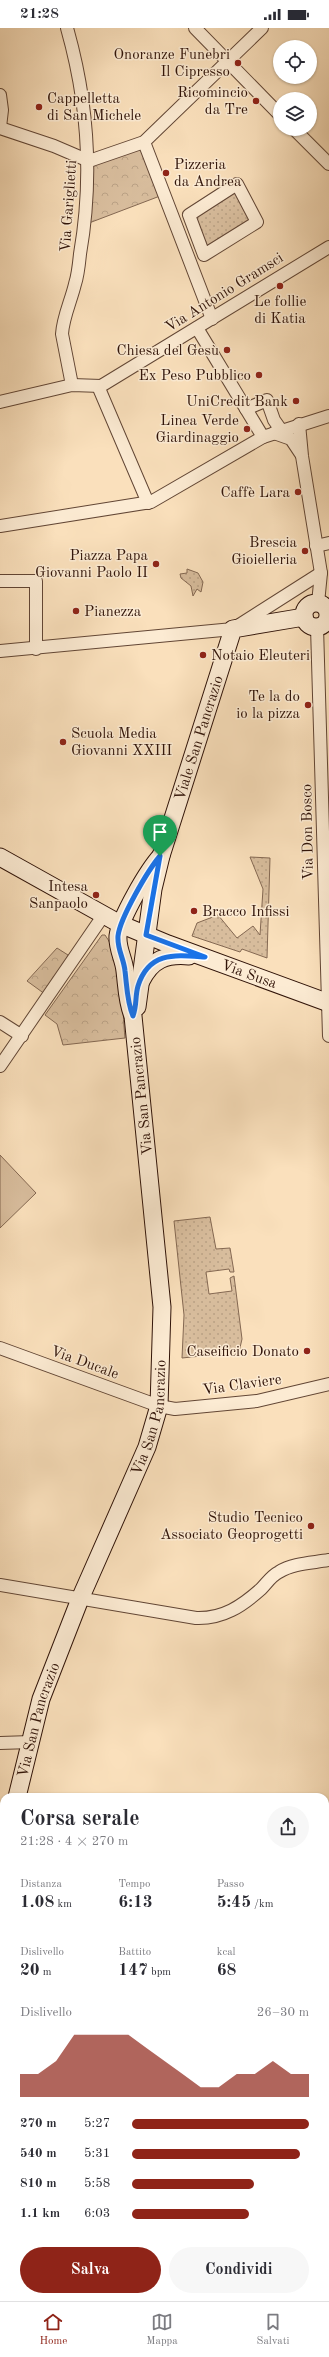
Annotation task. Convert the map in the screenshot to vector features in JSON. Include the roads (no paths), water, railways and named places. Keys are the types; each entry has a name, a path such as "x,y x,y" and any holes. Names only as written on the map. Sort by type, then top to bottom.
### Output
{"street":[{"name":"Via Gariglietti","path":"68,28 78,65 88,161 86,223 76,282 62,326 62,334 72,385"},
{"path":"195,28 273,108"},
{"path":"0,95 2,110 0,128 54,146 88,161 144,142 262,28"},
{"path":"301,136 329,164"},
{"path":"144,142 212,319"},
{"path":"237,184 257,222 204,254 189,215 237,184"},
{"name":"Via Antonio Gramsci","path":"98,386 212,319 329,247"},
{"path":"197,328 246,409 273,433 291,439 302,456"},
{"path":"0,402 72,385 98,386 148,503"},
{"path":"246,409 267,400 274,420 273,433"},
{"path":"0,526 148,503 165,495 273,433 329,416"},
{"path":"299,424 302,456 320,573 318,603 307,607 319,621"},
{"path":"316,546 329,543"},
{"path":"237,628 320,573"},
{"path":"0,581 36,581 36,649"},
{"path":"0,651 36,649 319,621"},
{"name":"Via Don Bosco","path":"319,621 329,1036"},
{"name":"Viale San Pancrazio","path":"133,1016 137,1005 145,935 160,856 237,628"},
{"name":"Viale San Pancrazio","path":"133,1016 128,1005 124,962 120,954 118,937 120,924 152,866 160,856"},
{"name":"Via Susa","path":"0,857 103,916 120,924 145,935 328,1002"},
{"path":"0,1066 103,916"},
{"path":"124,962 125,952 130,941 137,935 145,935"},
{"path":"138,986 147,969 156,961 178,955 205,957"},
{"name":"Via San Pancrazio","path":"18,1793 41,1699 80,1599 147,1447 159,1406 162,1307 133,1016"},
{"path":"0,1022 22,1036"},
{"name":"Via Ducale","path":"0,1348 159,1406"},
{"name":"Via Claviere","path":"159,1406 175,1409 257,1401 329,1384"},
{"path":"0,1585 80,1599 208,1618 229,1612 238,1607 280,1571 306,1563 329,1560"},
{"path":"0,1743 31,1742"}],"place":[{"name":"Onoranze Funebri Il Cipresso","path":"238,63"},
{"name":"Ricomincio da Tre","path":"256,101"},
{"name":"Cappelletta di San Michele","path":"39,107"},
{"name":"Pizzeria da Andrea","path":"166,173"},
{"name":"Le follie di Katia","path":"280,286"},
{"name":"Chiesa del Gesù","path":"227,350"},
{"name":"Ex Peso Pubblico","path":"259,375"},
{"name":"UniCredit Bank","path":"296,401"},
{"name":"Linea Verde Giardinaggio","path":"247,429"},
{"name":"Caffè Lara","path":"298,492"},
{"name":"Brescia Gioielleria","path":"305,551"},
{"name":"Piazza Papa Giovanni Paolo II","path":"156,564"},
{"name":"Pianezza","path":"76,611"},
{"name":"Notaio Eleuteri","path":"203,655"},
{"name":"Te la do io la pizza","path":"308,705"},
{"name":"Scuola Media Giovanni XXIII","path":"63,742"},
{"name":"Intesa Sanpaolo","path":"96,895"},
{"name":"Bracco Infissi","path":"194,911"},
{"name":"Caseificio Donato","path":"307,1351"},
{"name":"Studio Tecnico Associato Geoprogetti","path":"311,1526"}]}
